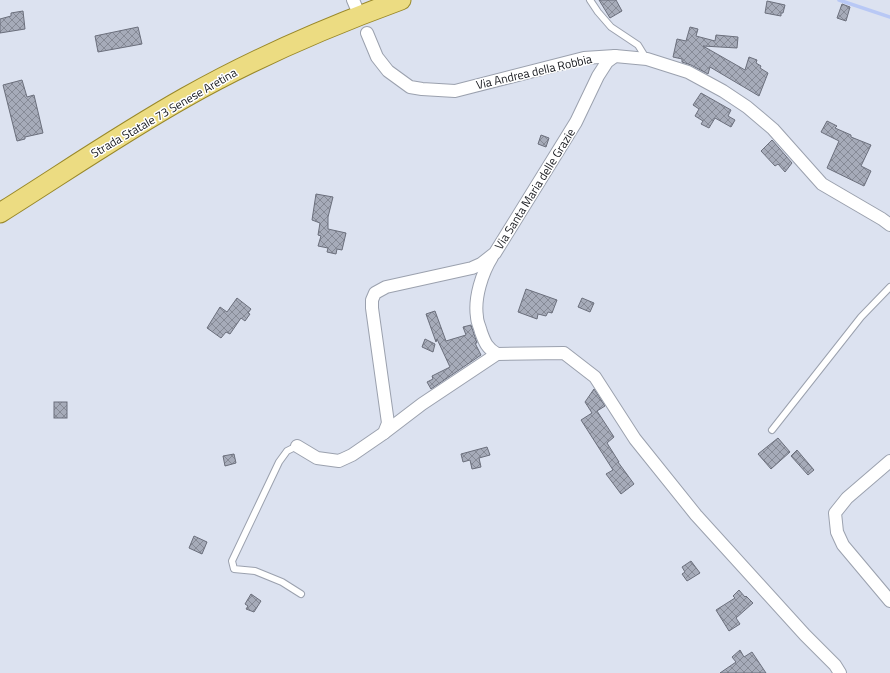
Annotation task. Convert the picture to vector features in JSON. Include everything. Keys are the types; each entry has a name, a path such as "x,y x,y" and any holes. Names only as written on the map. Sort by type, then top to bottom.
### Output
{"main road":[{"name":"Strada Statale 73 Senese Aretina","path":"0,213 139,125 236,70 295,42 356,16 401,0"}],"street":[{"name":"Via Andrea della Robbia","path":"367,33 377,57 388,71 410,87 422,89 455,91 584,58 615,56 647,59 688,72 723,91 747,107 772,129 822,184 890,225"},
{"name":"Via Santa Maria delle Grazie","path":"384,433 388,423 372,308 372,300 375,293 386,287 472,268 481,264 495,253 576,122 598,76 607,62 615,56"},
{"path":"495,253 487,266 480,284 476,317 484,341 490,350 497,354 564,352 595,377 635,439 696,515 800,629 835,665 840,673"},
{"path":"297,446 317,458 339,461 352,455 422,404 497,354"},
{"path":"890,461 847,498 835,513 837,532 843,545 890,601"}],"lane":[{"path":"590,0 611,27 638,45 647,59"},
{"path":"772,430 861,317 890,287"},
{"path":"297,446 287,451 278,462 232,561 234,569 255,570 282,582 301,594"}],"building":[{"path":"599,0 616,0 622,11 610,18"},
{"path":"767,1 785,5 781,16 765,13"},
{"path":"842,4 850,7 846,21 837,18"},
{"path":"23,11 25,29 0,33 0,19 11,16 11,13"},
{"path":"138,27 142,44 98,52 95,36"},
{"path":"690,27 698,29 696,36 715,41 716,35 738,37 737,48 703,46 745,70 749,57 757,60 756,63 761,66 760,68 768,73 759,96 710,67 708,74 682,62 682,59 673,57 677,39 686,41"},
{"path":"22,80 27,97 34,95 43,133 25,137 25,139 17,141 3,85"},
{"path":"701,93 731,110 728,116 735,120 731,127 715,118 709,128 701,124 703,121 695,116 699,109 693,105"},
{"path":"827,121 837,126 835,128 851,135 851,137 871,145 861,166 871,171 864,186 827,168 839,141 821,132"},
{"path":"541,135 549,138 546,147 538,144"},
{"path":"772,140 792,163 785,172 778,164 775,166 761,151"},
{"path":"316,194 333,197 328,217 328,229 346,233 342,250 337,249 336,254 327,252 328,248 318,246 321,236 318,235 320,223 312,220"},
{"path":"526,289 557,300 552,313 548,312 546,316 538,314 537,319 518,312"},
{"path":"237,298 251,309 248,313 250,314 245,321 241,318 230,334 226,332 221,338 207,328 220,307 227,312"},
{"path":"582,298 594,303 590,312 578,307"},
{"path":"435,311 446,341 466,335 463,327 471,325 477,343 475,343 481,355 431,389 427,382 433,379 432,376 450,367 437,339 436,342 426,314"},
{"path":"425,339 435,344 433,352 422,347"},
{"path":"594,389 605,406 597,411 614,437 607,443 618,462 634,484 621,494 606,474 613,470 581,420 592,413 585,402"},
{"path":"54,402 67,402 67,418 54,418"},
{"path":"778,438 790,452 771,469 758,454"},
{"path":"487,447 490,455 479,458 481,467 472,469 470,460 463,462 461,454"},
{"path":"797,450 814,470 808,475 791,456"},
{"path":"234,454 236,463 225,466 223,456"},
{"path":"194,536 207,542 202,554 189,548"},
{"path":"691,561 700,573 687,581 682,574 685,572 682,567"},
{"path":"739,590 753,603 736,618 740,624 729,631 716,610 735,598 733,596"},
{"path":"251,594 261,601 254,612 246,609 248,606 245,604"},
{"path":"740,650 744,657 752,652 766,673 720,673 736,662 732,657"}],"waterway":[{"path":"839,0 890,17"}]}
